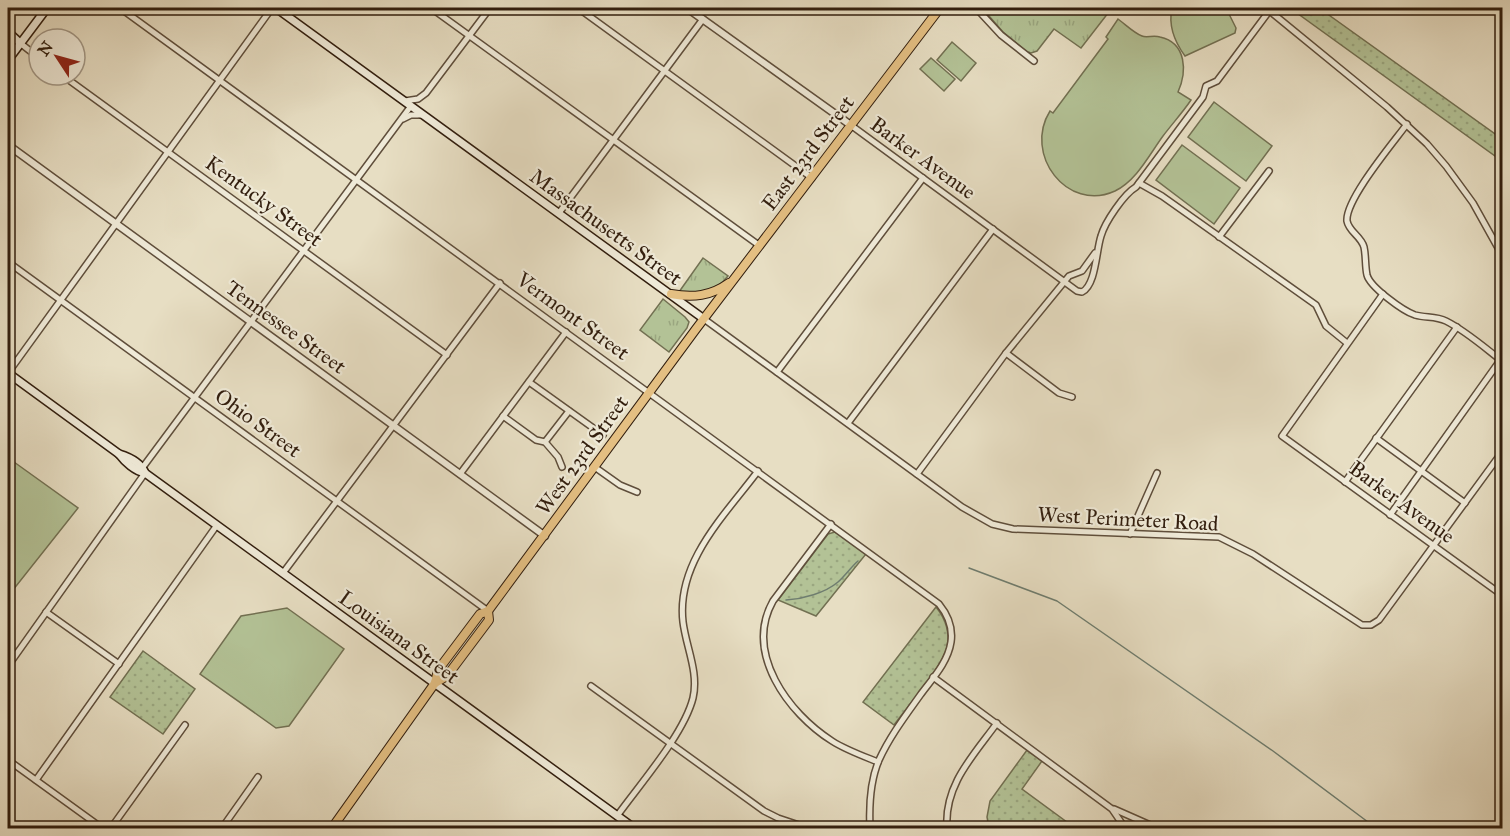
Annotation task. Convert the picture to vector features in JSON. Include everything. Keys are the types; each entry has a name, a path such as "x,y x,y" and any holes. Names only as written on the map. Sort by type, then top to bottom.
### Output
{"main road":[{"path":"8,60 47,8"},
{"name":"Massachusetts Street","path":"274,8 704,319"},
{"name":"East 23rd Street","path":"704,319 940,8"},
{"path":"8,32 20,43"},
{"path":"671,294 686,297 700,296 720,289 735,278"},
{"name":"West 23rd Street","path":"332,828 435,683 447,676 489,620 488,611 704,319"},
{"name":"Louisiana Street","path":"8,373 119,454 123,460 140,472 144,470 634,828"}],"street":[{"name":"Vermont Street","path":"120,8 934,599 944,611 951,626 951,642 947,657 933,677"},
{"path":"8,373 274,8"},
{"path":"431,8 760,246"},
{"path":"411,105 426,93 490,8"},
{"path":"578,8 812,178"},
{"name":"Barker Avenue","path":"687,8 1077,291 1082,291 1091,284 1098,247"},
{"path":"976,8 1001,35 1034,61"},
{"path":"917,474 1006,353 1069,276 1085,268 1098,247 1107,221 1139,183 1203,97 1206,86 1217,81 1268,9 1407,124 1455,178 1473,203 1503,255"},
{"path":"559,213 703,19"},
{"path":"20,43 27,49"},
{"name":"Kentucky Street","path":"79,87 447,355"},
{"path":"8,666 195,398 411,105 426,93"},
{"path":"402,120 411,115 424,115"},
{"path":"1390,515 1502,360 1457,327 1435,317 1413,314 1383,294 1369,281 1363,245 1359,237 1350,229 1347,217 1354,196 1407,124"},
{"name":"Tennessee Street","path":"8,145 545,536"},
{"path":"1219,237 1269,171"},
{"path":"777,372 923,178"},
{"path":"1139,183 1162,196 1316,305 1326,326 1347,343 1383,294"},
{"path":"848,423 993,229"},
{"name":"Ohio Street","path":"8,262 488,611"},
{"path":"283,573 500,283"},
{"name":"Massachusetts Street","path":"704,319 917,474"},
{"path":"1344,482 1457,327"},
{"path":"460,474 566,332"},
{"name":"Barker Avenue","path":"1347,343 1282,436 1503,595"},
{"path":"1006,353 1059,393 1072,397"},
{"path":"529,382 603,435"},
{"path":"545,442 569,411"},
{"path":"503,416 536,440 545,442 558,457 562,467"},
{"path":"1376,438 1465,503"},
{"path":"1434,546 1503,452"},
{"path":"596,468 620,485 637,492"},
{"path":"617,816 685,720 695,689 694,671 682,615 683,594 689,572 703,545 758,471"},
{"path":"1130,534 1157,473"},
{"name":"West Perimeter Road","path":"917,474 975,515 1002,527 1035,531 1198,534 1225,539 1254,554 1346,616 1365,626 1379,620 1434,546"},
{"path":"831,524 767,611 763,633 765,654 782,691 808,722 838,744 878,762"},
{"path":"36,780 217,525"},
{"path":"46,612 119,664"},
{"path":"870,828 871,799 878,762 896,729 933,677 1112,809 1157,828"},
{"path":"591,686 764,811 778,819 808,828"},
{"path":"947,828 949,798 957,779 997,723"},
{"path":"111,828 185,725"},
{"path":"8,760 102,828"},
{"path":"222,828 258,777"},
{"path":"1112,809 1125,828"}],"green space":[{"path":"982,8 1112,8 1081,48 1054,29 1037,51 1031,53 1003,32"},
{"path":"1172,8 1226,8 1236,28 1235,33 1185,56 1173,33"},
{"path":"1290,8 1319,8 1502,139 1502,161"},
{"path":"1118,19 1139,35 1160,37 1175,45 1180,52 1183,67 1178,92 1191,100 1142,167 1123,186 1097,196 1081,194 1066,187 1054,175 1046,161 1042,145 1043,128 1050,111 1053,113 1108,39 1106,37"},
{"path":"952,42 976,63 961,81 937,60"},
{"path":"931,58 955,79 944,91 920,69"},
{"path":"1214,102 1272,146 1246,181 1188,137"},
{"path":"1182,145 1240,188 1214,224 1156,180"},
{"path":"703,258 728,276 718,286 706,291 679,292"},
{"path":"663,299 689,322 669,352 640,330"},
{"path":"14,462 78,508 13,590 8,586 8,471"},
{"path":"835,532 866,554 816,616 778,600 828,534"},
{"path":"936,607 946,626 947,647 939,665 894,725 863,702"},
{"path":"287,608 344,649 289,726 276,728 200,674 241,616"},
{"path":"143,651 195,689 163,734 110,697"},
{"path":"1027,750 1042,761 1022,789 1075,828 989,828 987,817 990,801"}],"waterway":[{"path":"786,600 806,597 827,589 838,582 858,561"},
{"path":"969,568 1057,601 1273,751 1376,828"}]}
